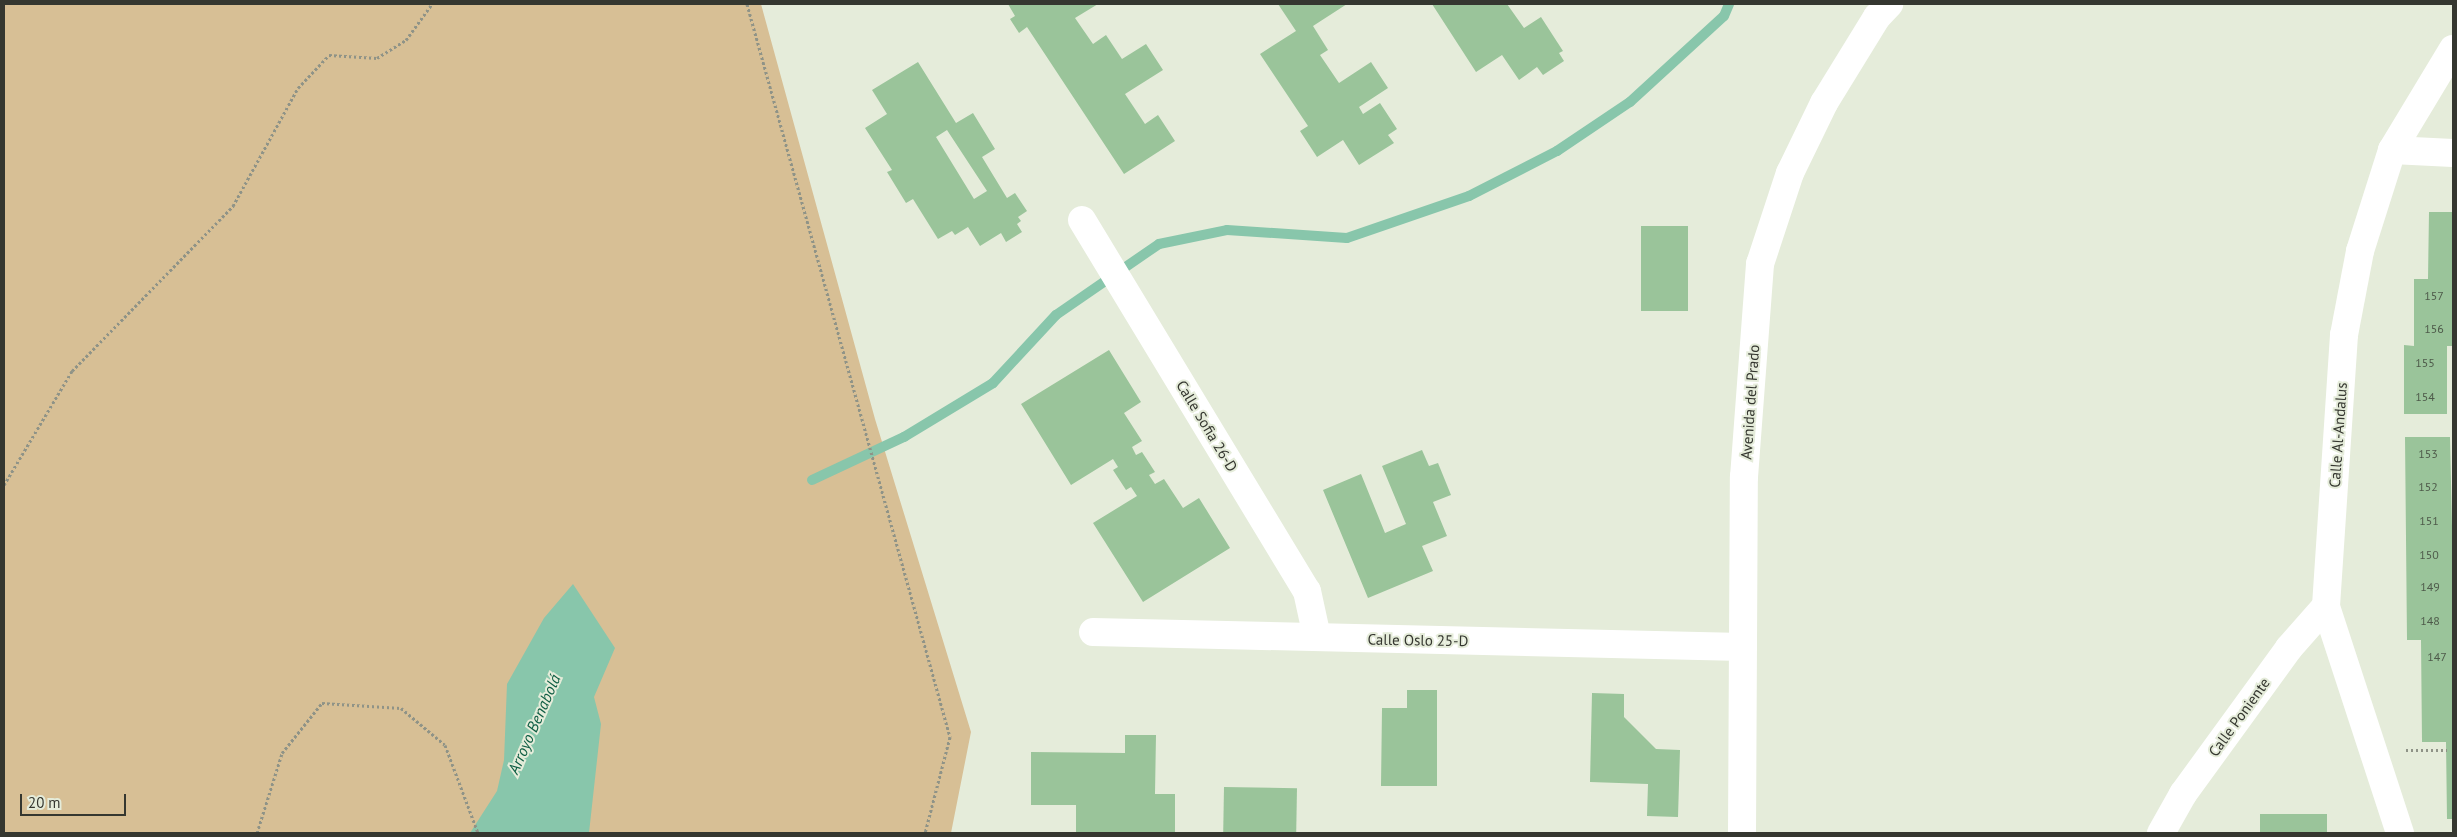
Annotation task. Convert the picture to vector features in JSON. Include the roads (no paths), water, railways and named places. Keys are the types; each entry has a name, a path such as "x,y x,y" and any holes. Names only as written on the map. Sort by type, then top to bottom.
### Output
{"street":[{"name":"Avenida del Prado","path":"1742,833 1744,477 1760,264 1790,173 1824,103 1877,17 1889,4"},
{"name":"Calle Al-Andalus","path":"2400,833 2326,606 2344,335 2360,251 2392,150 2453,49"},
{"path":"2392,150 2453,153"},
{"name":"Calle Sofia 26-D","path":"1082,220 1307,591 1317,638"},
{"name":"Calle Poniente","path":"2161,833 2184,794 2288,648 2326,606"},
{"name":"Calle Oslo 25-D","path":"1093,632 1743,646"}],"water":[{"name":"Arroyo Benabolá","path":"573,584 615,648 594,697 601,724 589,833 470,833 497,791 504,760 507,684 544,618"}],"waterway":[{"path":"812,480 904,437 993,383 1056,315 1159,244 1227,230 1347,238 1469,196 1557,151 1630,102 1724,16 1729,4"}]}
